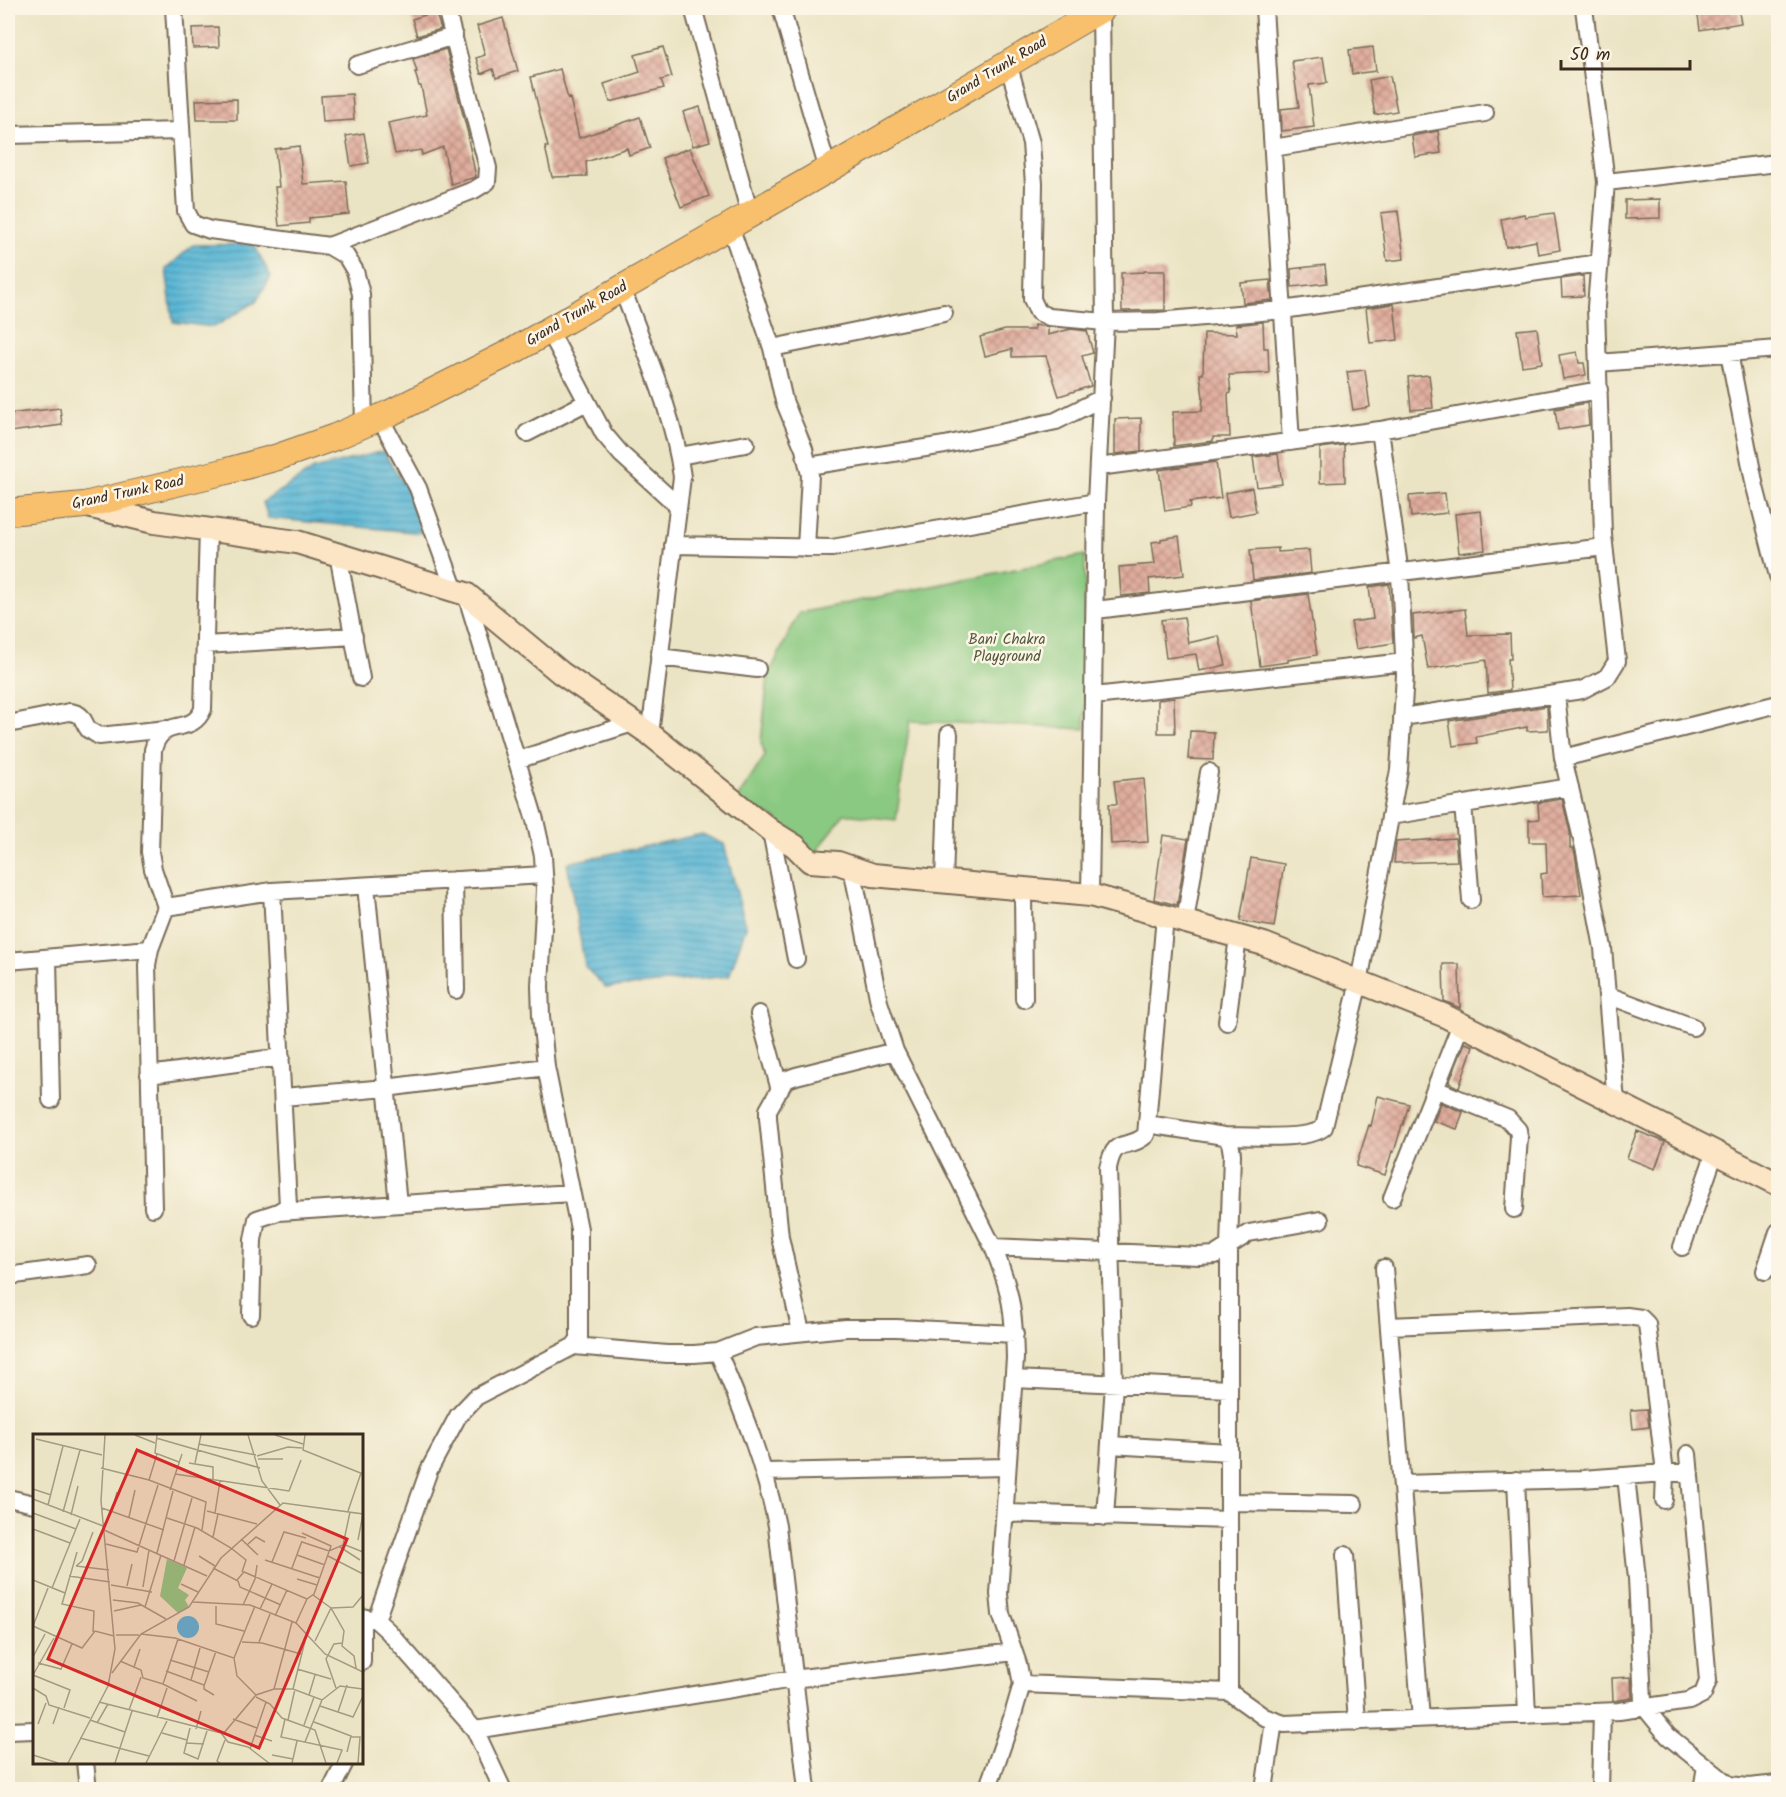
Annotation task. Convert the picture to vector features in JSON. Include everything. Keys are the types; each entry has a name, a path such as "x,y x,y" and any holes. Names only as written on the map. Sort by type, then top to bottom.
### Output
{"main road":[{"name":"Grand Trunk Road","path":"8,512 84,505 145,492 278,457 372,421 452,384 549,330 828,170 1102,8"}],"street":[{"path":"174,8 186,211 193,224 210,230 329,246 346,256 356,271 361,294 372,421 418,488 460,592 517,760 543,856 545,890 540,987 546,1067 579,1229 579,1339 574,1346 476,1397 458,1416 429,1470 367,1618 363,1653"},
{"path":"329,246 474,190 487,182 488,168 446,8"},
{"path":"693,8 740,220 784,401 804,449 810,475 806,548"},
{"path":"781,8 828,170"},
{"path":"1090,895 1096,502 1106,321 1102,8"},
{"path":"1264,8 1291,442"},
{"path":"1402,717 1582,690 1607,677 1617,661 1604,547 1596,307 1606,182 1584,8"},
{"path":"357,65 454,36"},
{"path":"1008,63 1031,143 1034,184 1032,299 1038,312 1048,317 1106,321 1158,321 1283,310 1599,263"},
{"path":"1273,148 1485,113"},
{"path":"8,135 181,131"},
{"path":"1606,182 1779,163"},
{"path":"622,288 669,417 682,477 659,657 642,728"},
{"path":"772,348 944,313"},
{"path":"549,330 604,434 621,454 678,506"},
{"path":"1598,363 1779,349"},
{"path":"1729,353 1755,487 1779,576"},
{"path":"1098,467 1380,430 1599,390"},
{"path":"808,466 945,445 1056,421 1102,398"},
{"path":"528,433 587,402"},
{"path":"1147,1124 1224,1136 1302,1136 1319,1132 1324,1127 1359,982 1399,770 1406,675 1400,574 1380,430"},
{"path":"679,456 746,444"},
{"path":"673,545 832,548 1096,502"},
{"path":"84,505 154,522 297,542 460,592 561,673 642,728 771,831 795,846 810,861 837,863 873,875 1090,895 1263,944 1461,1024 1779,1184"},
{"path":"8,724 69,712 77,713 89,730 99,736 167,729 188,724 199,718 202,709 208,530"},
{"path":"1096,610 1604,547"},
{"path":"338,554 361,678"},
{"path":"205,645 354,636"},
{"path":"659,657 757,669"},
{"path":"1094,696 1404,662"},
{"path":"1556,694 1563,758 1585,852 1603,948 1616,1102"},
{"path":"1563,758 1779,704"},
{"path":"517,760 642,728"},
{"path":"153,1208 147,965 150,949 166,907 156,882 150,852 153,750 156,737 167,729"},
{"path":"944,881 949,734"},
{"path":"1105,1517 1114,1384 1108,1168 1111,1153 1119,1146 1139,1142 1146,1135 1175,919 1209,772"},
{"path":"1390,816 1570,787"},
{"path":"1463,804 1472,900"},
{"path":"771,831 796,959"},
{"path":"852,868 879,1002 895,1051 993,1247 1005,1276 1011,1299 1015,1334 1014,1379 999,1594 1001,1614 1022,1684 987,1790"},
{"path":"166,907 272,891 544,875"},
{"path":"454,880 456,990"},
{"path":"366,886 398,1204"},
{"path":"1023,889 1024,999"},
{"path":"251,1315 254,1228 257,1219 288,1206 272,891"},
{"path":"1227,1023 1238,936"},
{"path":"8,961 150,949"},
{"path":"48,958 51,1100"},
{"path":"1607,995 1693,1027"},
{"path":"759,1014 780,1090"},
{"path":"1392,1198 1461,1024"},
{"path":"801,1332 780,1236 768,1110 785,1080 895,1051"},
{"path":"149,1075 281,1057"},
{"path":"283,1097 386,1088 546,1067"},
{"path":"1435,1089 1508,1119 1518,1130 1515,1209"},
{"path":"1224,1136 1230,1142 1232,1154 1229,1247 1229,1692"},
{"path":"1682,1247 1715,1152"},
{"path":"278,1212 571,1192"},
{"path":"993,1247 1215,1255 1249,1233 1320,1220"},
{"path":"1765,1271 1779,1232"},
{"path":"8,1276 88,1265"},
{"path":"1384,1268 1421,1719"},
{"path":"1389,1326 1627,1316 1641,1318 1647,1324 1665,1473 1664,1500"},
{"path":"574,1346 667,1354 718,1352 756,1337 870,1328 1015,1334"},
{"path":"718,1352 765,1472 777,1526 807,1790"},
{"path":"1014,1379 1229,1389"},
{"path":"1110,1445 1229,1452"},
{"path":"1022,1684 1229,1692 1243,1703 1274,1721 1284,1724 1602,1712 1689,1701 1704,1694 1708,1681 1688,1454"},
{"path":"765,1472 1008,1467"},
{"path":"1402,1484 1582,1479 1690,1473"},
{"path":"1626,1476 1637,1578 1643,1701 1646,1708 1668,1736 1729,1785 1736,1787 1779,1784"},
{"path":"1516,1480 1527,1715"},
{"path":"8,1498 33,1504"},
{"path":"1229,1502 1354,1504"},
{"path":"1005,1513 1229,1520"},
{"path":"1345,1555 1357,1722"},
{"path":"367,1618 388,1630 475,1730 503,1790"},
{"path":"475,1730 793,1679 1014,1652"},
{"path":"1600,1790 1602,1712"},
{"path":"1264,1790 1274,1721"},
{"path":"8,1731 33,1730"},
{"path":"85,1764 88,1790"},
{"path":"330,1790 344,1764"},
{"path":"1702,1790 1706,1766"}],"green space":[{"name":"Bani Chakra Playground","path":"1085,555 1085,729 910,721 896,820 844,814 810,861 776,818 735,802 765,756 761,742 768,676 799,613"}],"water":[{"path":"254,244 271,277 256,302 214,327 173,322 166,269 193,245"},
{"path":"383,451 416,503 421,533 268,518 263,502 314,469"},
{"path":"702,834 724,844 746,927 729,976 606,988 585,967 567,863"}],"building":[{"path":"1697,8 1738,8 1741,23 1700,30"},
{"path":"435,12 441,29 417,36 412,19"},
{"path":"503,18 518,71 496,78 493,69 481,74 476,58 485,55 477,26"},
{"path":"218,27 219,47 193,48 192,28"},
{"path":"663,47 672,77 661,80 664,88 610,102 604,84 640,72 635,55"},
{"path":"1373,47 1376,71 1352,74 1349,50"},
{"path":"446,49 469,138 476,177 451,184 443,147 422,155 421,150 395,154 388,123 427,115 413,59"},
{"path":"1323,57 1327,83 1309,85 1314,127 1282,131 1281,109 1299,107 1292,61"},
{"path":"560,69 568,99 570,98 579,138 640,117 650,148 629,155 627,148 586,162 587,176 552,177 545,147 548,147 531,77"},
{"path":"1390,76 1397,111 1375,115 1369,80"},
{"path":"352,94 354,120 323,122 321,96"},
{"path":"237,99 237,120 197,120 196,100"},
{"path":"700,107 710,141 693,146 683,112"},
{"path":"1438,131 1441,153 1415,157 1412,136"},
{"path":"364,133 369,163 351,166 346,136"},
{"path":"299,146 303,184 346,181 349,214 309,218 309,223 279,226 275,187 279,187 275,149"},
{"path":"690,148 709,196 681,207 662,158"},
{"path":"1660,199 1660,218 1625,219 1625,200"},
{"path":"1398,211 1404,259 1387,261 1381,213"},
{"path":"1554,213 1560,250 1538,254 1536,241 1506,247 1501,219 1524,214 1525,217"},
{"path":"1325,265 1327,283 1292,287 1291,269"},
{"path":"1165,271 1165,310 1122,311 1121,273"},
{"path":"1583,276 1584,296 1562,297 1561,279"},
{"path":"1270,280 1272,300 1243,303 1241,283"},
{"path":"1394,304 1398,340 1370,343 1366,308"},
{"path":"1263,322 1264,348 1268,348 1269,373 1229,375 1230,437 1213,437 1213,441 1174,446 1173,412 1202,411 1200,374 1203,374 1204,333 1237,334 1236,325"},
{"path":"1034,325 1048,327 1048,335 1071,329 1087,331 1093,353 1082,356 1091,386 1059,396 1046,356 1012,357 1012,349 985,356 980,337 1005,330 1034,330"},
{"path":"1537,328 1542,363 1522,366 1517,330"},
{"path":"1577,352 1579,363 1584,363 1586,375 1563,379 1559,355"},
{"path":"1365,370 1370,407 1353,410 1347,372"},
{"path":"1429,375 1433,408 1411,410 1408,377"},
{"path":"1587,403 1589,425 1558,430 1555,409"},
{"path":"60,408 62,425 10,432 8,414"},
{"path":"1141,418 1141,451 1115,454 1115,419"},
{"path":"1344,445 1345,482 1320,483 1320,448"},
{"path":"1278,454 1282,484 1257,487 1253,457"},
{"path":"1216,462 1221,498 1190,502 1191,507 1165,511 1159,470"},
{"path":"1252,488 1256,512 1229,517 1225,493"},
{"path":"1445,493 1447,513 1411,517 1409,496"},
{"path":"1481,511 1485,550 1459,553 1455,514"},
{"path":"1179,536 1184,575 1149,579 1150,593 1121,596 1119,567 1155,564 1152,542"},
{"path":"1278,548 1278,552 1309,550 1311,573 1253,580 1250,550"},
{"path":"1389,584 1393,643 1356,649 1351,622 1373,619 1369,587"},
{"path":"1308,594 1317,655 1260,666 1251,601"},
{"path":"1465,609 1468,635 1510,634 1511,659 1508,659 1510,690 1488,693 1486,660 1428,669 1422,636 1414,638 1413,615"},
{"path":"1184,617 1188,643 1219,636 1226,665 1199,671 1196,654 1166,658 1161,620"},
{"path":"1174,698 1175,733 1158,733 1158,700"},
{"path":"1547,706 1548,730 1527,731 1527,727 1476,737 1477,743 1453,746 1449,721"},
{"path":"1190,731 1214,732 1213,760 1188,759"},
{"path":"1144,778 1148,842 1111,844 1109,804 1117,804 1114,781"},
{"path":"1562,799 1570,832 1570,848 1573,848 1575,854 1581,895 1542,897 1541,874 1547,873 1546,842 1529,842 1529,820 1539,819 1538,803"},
{"path":"1163,835 1188,839 1177,905 1154,899"},
{"path":"1455,838 1457,861 1394,863 1396,842"},
{"path":"1251,858 1284,864 1274,927 1240,921"},
{"path":"1443,964 1459,964 1460,1008 1444,1001"},
{"path":"1465,1043 1473,1046 1459,1088 1449,1083"},
{"path":"1378,1096 1409,1104 1385,1175 1356,1166 1369,1125 1371,1126"},
{"path":"1441,1103 1463,1112 1457,1129 1434,1121"},
{"path":"1637,1131 1665,1142 1655,1169 1627,1158"},
{"path":"1647,1409 1649,1427 1633,1429 1631,1410"},
{"path":"1631,1677 1632,1698 1613,1701 1612,1678"}]}
